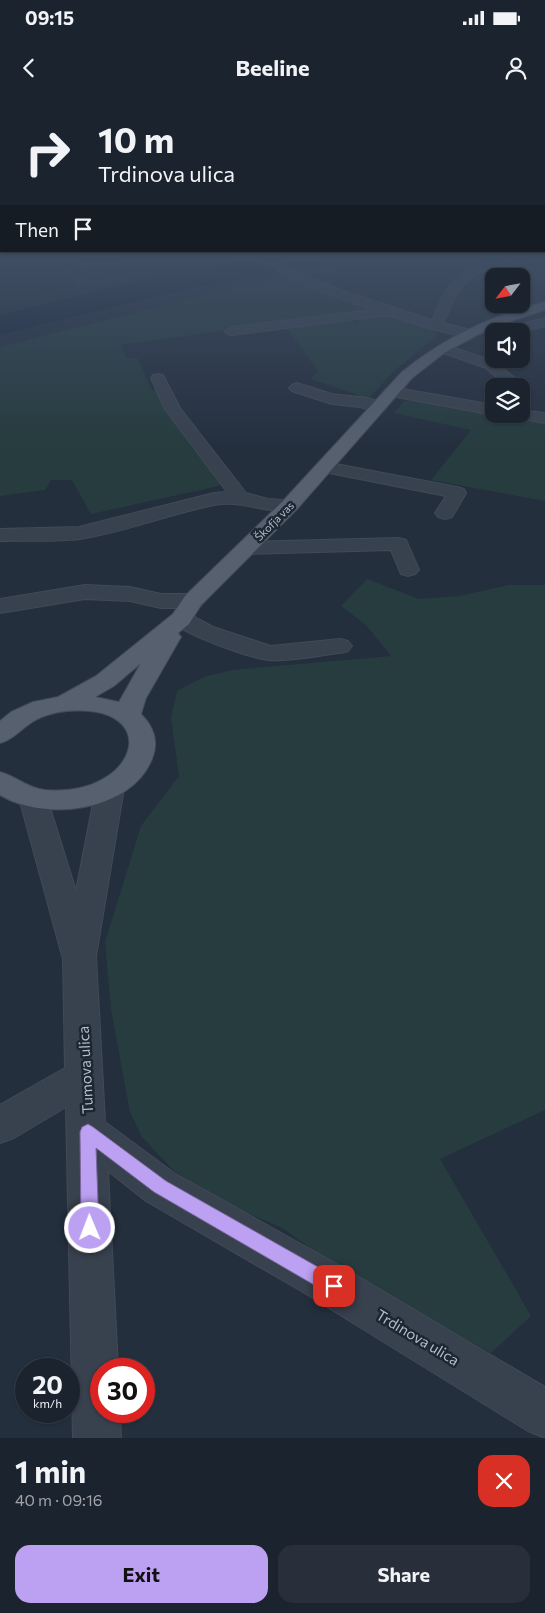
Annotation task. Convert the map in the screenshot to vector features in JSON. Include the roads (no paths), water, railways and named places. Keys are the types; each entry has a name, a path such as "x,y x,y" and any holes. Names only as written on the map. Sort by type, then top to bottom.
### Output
{"main road":[{"name":"Škofja vas","path":"0,735 20,718 42,708 66,703 105,681 187,610 290,505 407,375 424,361 466,333 496,321"},
{"path":"128,716 133,698 187,610"},
{"path":"11,790 56,800 85,797 110,788 129,775 140,759 144,743 140,728 128,716 110,707 96,704 66,703"}],"street":[{"path":"232,331 307,321"},
{"path":"421,321 466,333"},
{"path":"435,326 438,321"},
{"path":"530,326 545,322"},
{"path":"443,348 491,365 506,378"},
{"path":"158,378 173,409 229,481 238,498"},
{"path":"297,388 332,399 362,402 378,407"},
{"path":"391,392 485,408"},
{"path":"530,416 545,418"},
{"path":"325,467 458,493 445,513"},
{"path":"0,535 79,533 105,528 214,499 238,498 267,505 290,505"},
{"path":"246,548 399,544 408,570"},
{"path":"0,606 85,592 130,594 161,601 187,610 205,632 269,653 340,646"},
{"path":"80,959 110,788"},
{"name":"Tumova ulica","path":"11,790 80,959 88,1132 97,1438"},
{"path":"0,1125 84,1077"},
{"name":"Trdinova ulica","path":"88,1132 160,1187 318,1277 545,1414"}],"waterway":[{"path":"0,325 14,321"}]}
